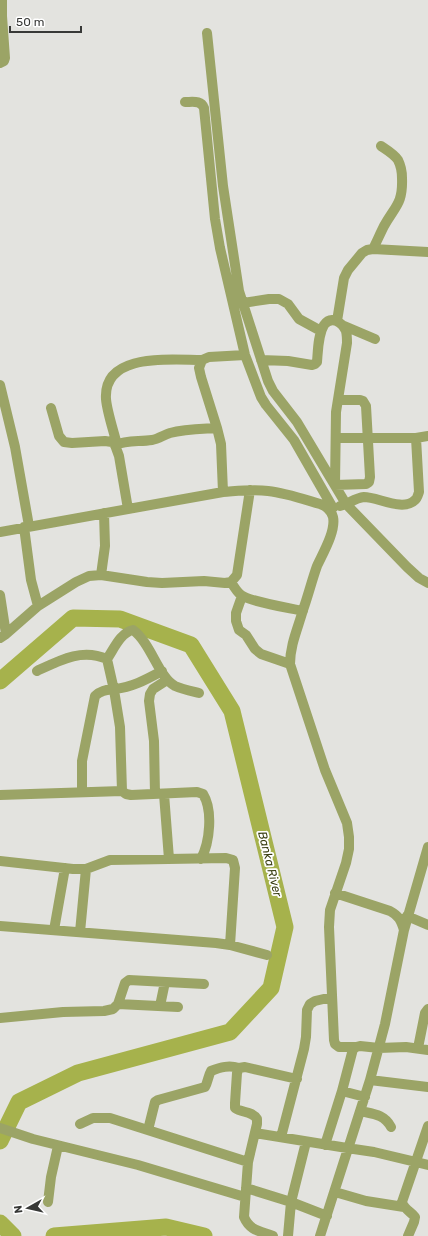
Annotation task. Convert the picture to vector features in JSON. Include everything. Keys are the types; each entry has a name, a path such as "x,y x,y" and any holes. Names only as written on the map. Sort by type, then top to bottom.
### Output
{"street":[{"path":"0,63 4,61 5,58 2,0"},
{"path":"207,33 223,186 242,303 268,382 273,391 297,422 346,504 407,567 428,584"},
{"path":"185,102 201,103 204,108 215,219 220,248 245,355 261,397 266,406 294,440 331,508 333,517 333,528 317,567 303,611 290,653 290,664 325,770 347,823 349,837 349,849 346,863 330,910 329,927 335,1044 339,1047 360,1046 423,1049 425,1013 428,1009"},
{"path":"373,249 384,226 401,198 402,187 401,168 398,160 381,146"},
{"path":"335,486 336,412 347,343 347,335 340,323 344,278 348,270 362,253 367,250 428,252"},
{"path":"242,303 279,299 288,304 299,319 321,331"},
{"path":"261,360 288,361 312,365 315,364 317,362 321,331 330,320 375,339"},
{"path":"128,509 119,456 106,400 107,388 110,379 123,368 134,363 145,361 202,360 209,357 245,355"},
{"path":"202,360 199,368 201,378 217,428 220,444 223,492"},
{"path":"0,385 14,447 26,526 31,580 38,606"},
{"path":"335,486 364,485 369,482 370,477 366,406 363,401 360,400 338,400"},
{"path":"51,408 59,436 64,442 105,441 112,442 116,445"},
{"path":"116,445 122,442 146,441 180,431 217,428"},
{"path":"336,438 416,438 428,436"},
{"path":"0,532 26,526 223,492 250,490 280,493 331,508 346,504 358,498 365,497 400,505 408,504 415,500 419,492 416,438"},
{"path":"232,582 236,575 250,490"},
{"path":"101,575 105,546 104,513"},
{"path":"3,636 38,606 76,582 89,576 101,575 162,583 204,581 226,583 232,582"},
{"path":"232,582 236,590 242,596 251,600 303,611"},
{"path":"0,595 3,636"},
{"path":"242,596 236,613 236,622 239,630 246,636 260,654 290,664"},
{"path":"122,791 120,727 107,659 124,634 133,630 139,634 165,675 174,685 199,693"},
{"path":"37,671 60,660 75,655 98,655 107,659"},
{"path":"82,792 82,761 95,696 99,692 128,687 165,675"},
{"path":"165,675 150,694 149,702 169,859"},
{"path":"0,795 122,791 131,795 197,792 203,794 207,800 209,822 206,851 201,859"},
{"path":"320,1236 335,1192 347,1148 365,1097 379,1048 407,916 428,847"},
{"path":"0,861 86,869 110,860 226,858 233,860 235,868 230,945"},
{"path":"54,930 65,868"},
{"path":"80,932 86,869"},
{"path":"335,893 398,915 404,930"},
{"path":"407,916 428,925"},
{"path":"0,926 208,942 230,945 267,955"},
{"path":"0,1018 63,1012 104,1011 113,1009 118,1004 124,983 129,980 204,984"},
{"path":"160,1006 165,982"},
{"path":"281,1137 297,1079 306,1037 307,1010 310,1004 315,1001 332,998"},
{"path":"118,1004 178,1008"},
{"path":"325,1145 353,1049 356,1047"},
{"path":"148,1130 155,1102 205,1087 211,1071 225,1067 232,1066 239,1068 245,1066 297,1079"},
{"path":"239,1068 237,1073 235,1106 237,1109 256,1117 257,1124 248,1162 244,1217 247,1225 254,1230 273,1236"},
{"path":"370,1080 428,1087"},
{"path":"342,1091 365,1097"},
{"path":"360,1111 382,1116 390,1127"},
{"path":"80,1124 93,1118 110,1118 248,1162"},
{"path":"404,1207 402,1202 403,1197 428,1126"},
{"path":"0,1128 58,1146 291,1202 327,1216"},
{"path":"255,1133 374,1152 428,1164"},
{"path":"288,1236 291,1202 306,1142"},
{"path":"48,1202 51,1177 58,1146"},
{"path":"335,1192 366,1201 404,1207 411,1212 415,1218 408,1236"}],"waterway":[{"name":"Banka River","path":"0,681 73,618 120,619 191,645 232,711 285,927 271,988 230,1032 78,1073 19,1102 0,1141"},
{"name":"Banka River","path":"0,1223 13,1236"},
{"name":"Banka River","path":"54,1236 166,1227 204,1236"}]}
